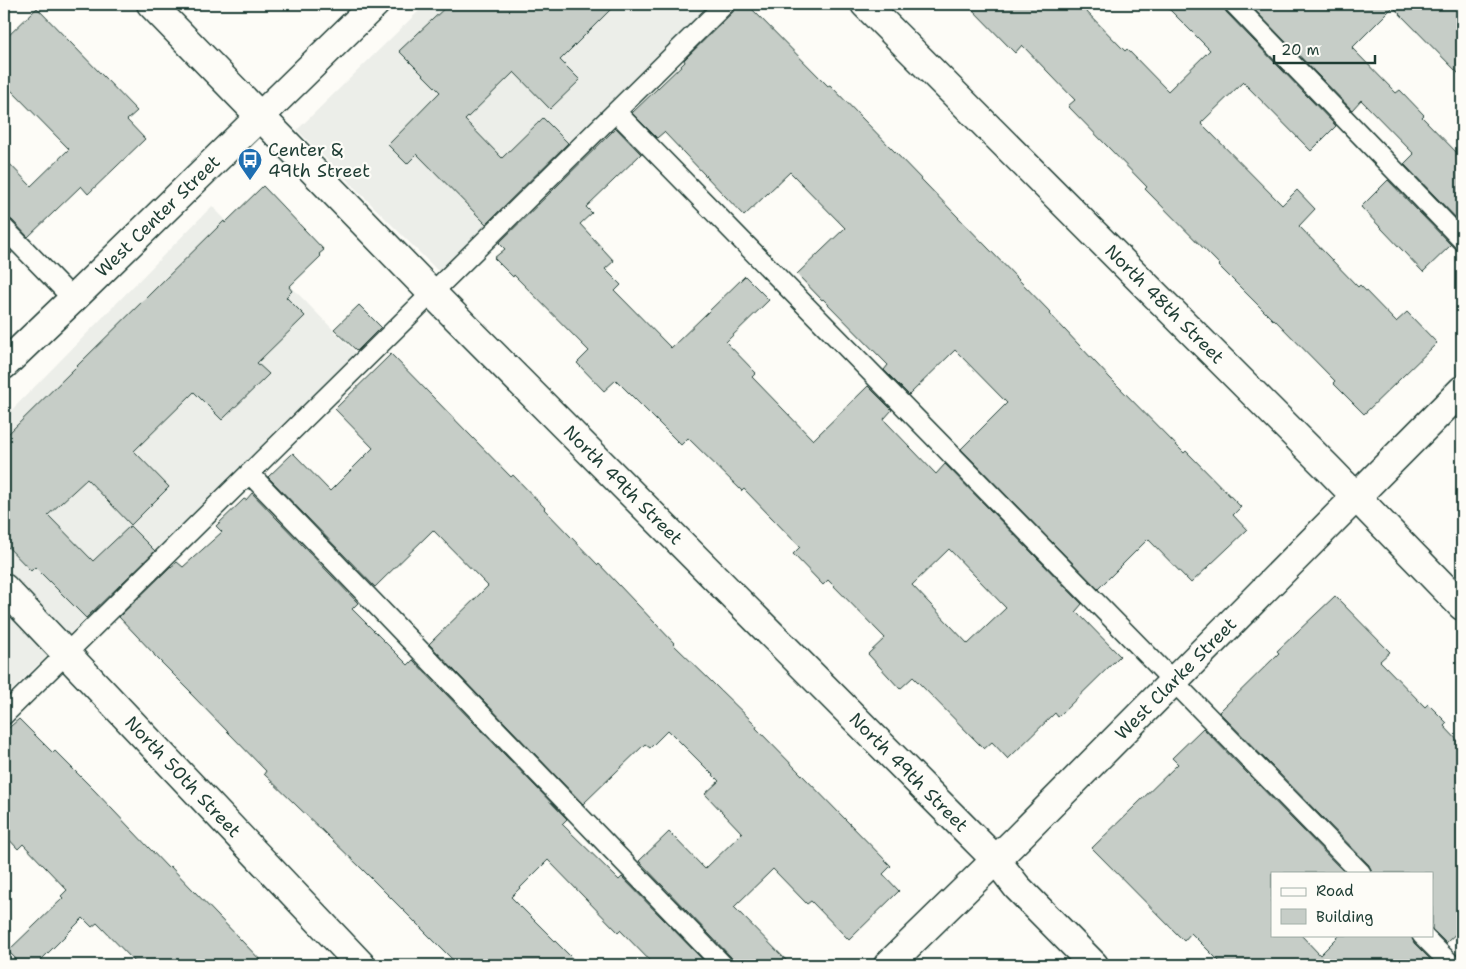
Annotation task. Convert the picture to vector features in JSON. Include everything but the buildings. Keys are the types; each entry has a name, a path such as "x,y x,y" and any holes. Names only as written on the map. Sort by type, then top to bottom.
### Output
{"street":[{"name":"North 49th Street","path":"151,4 432,293 996,860 1017,887 1094,965"},
{"name":"West Center Street","path":"4,365 74,299 375,4"},
{"name":"North 48th Street","path":"865,4 1462,606"},
{"name":"West Clarke Street","path":"888,965 996,860 1462,390"},
{"name":"North 50th Street","path":"4,588 361,965"}],"lane":[{"path":"4,715 725,4"},
{"path":"1234,4 1462,240"},
{"path":"616,112 1360,872"},
{"path":"4,228 74,299"},
{"path":"249,473 723,965"},
{"path":"1423,936 1452,965"}],"shaded area":[{"path":"426,4 715,4 439,272 297,130"},
{"path":"212,206 356,353 4,698 4,418"}],"place":[{"name":"Center & 49th Street","path":"250,181"}]}
